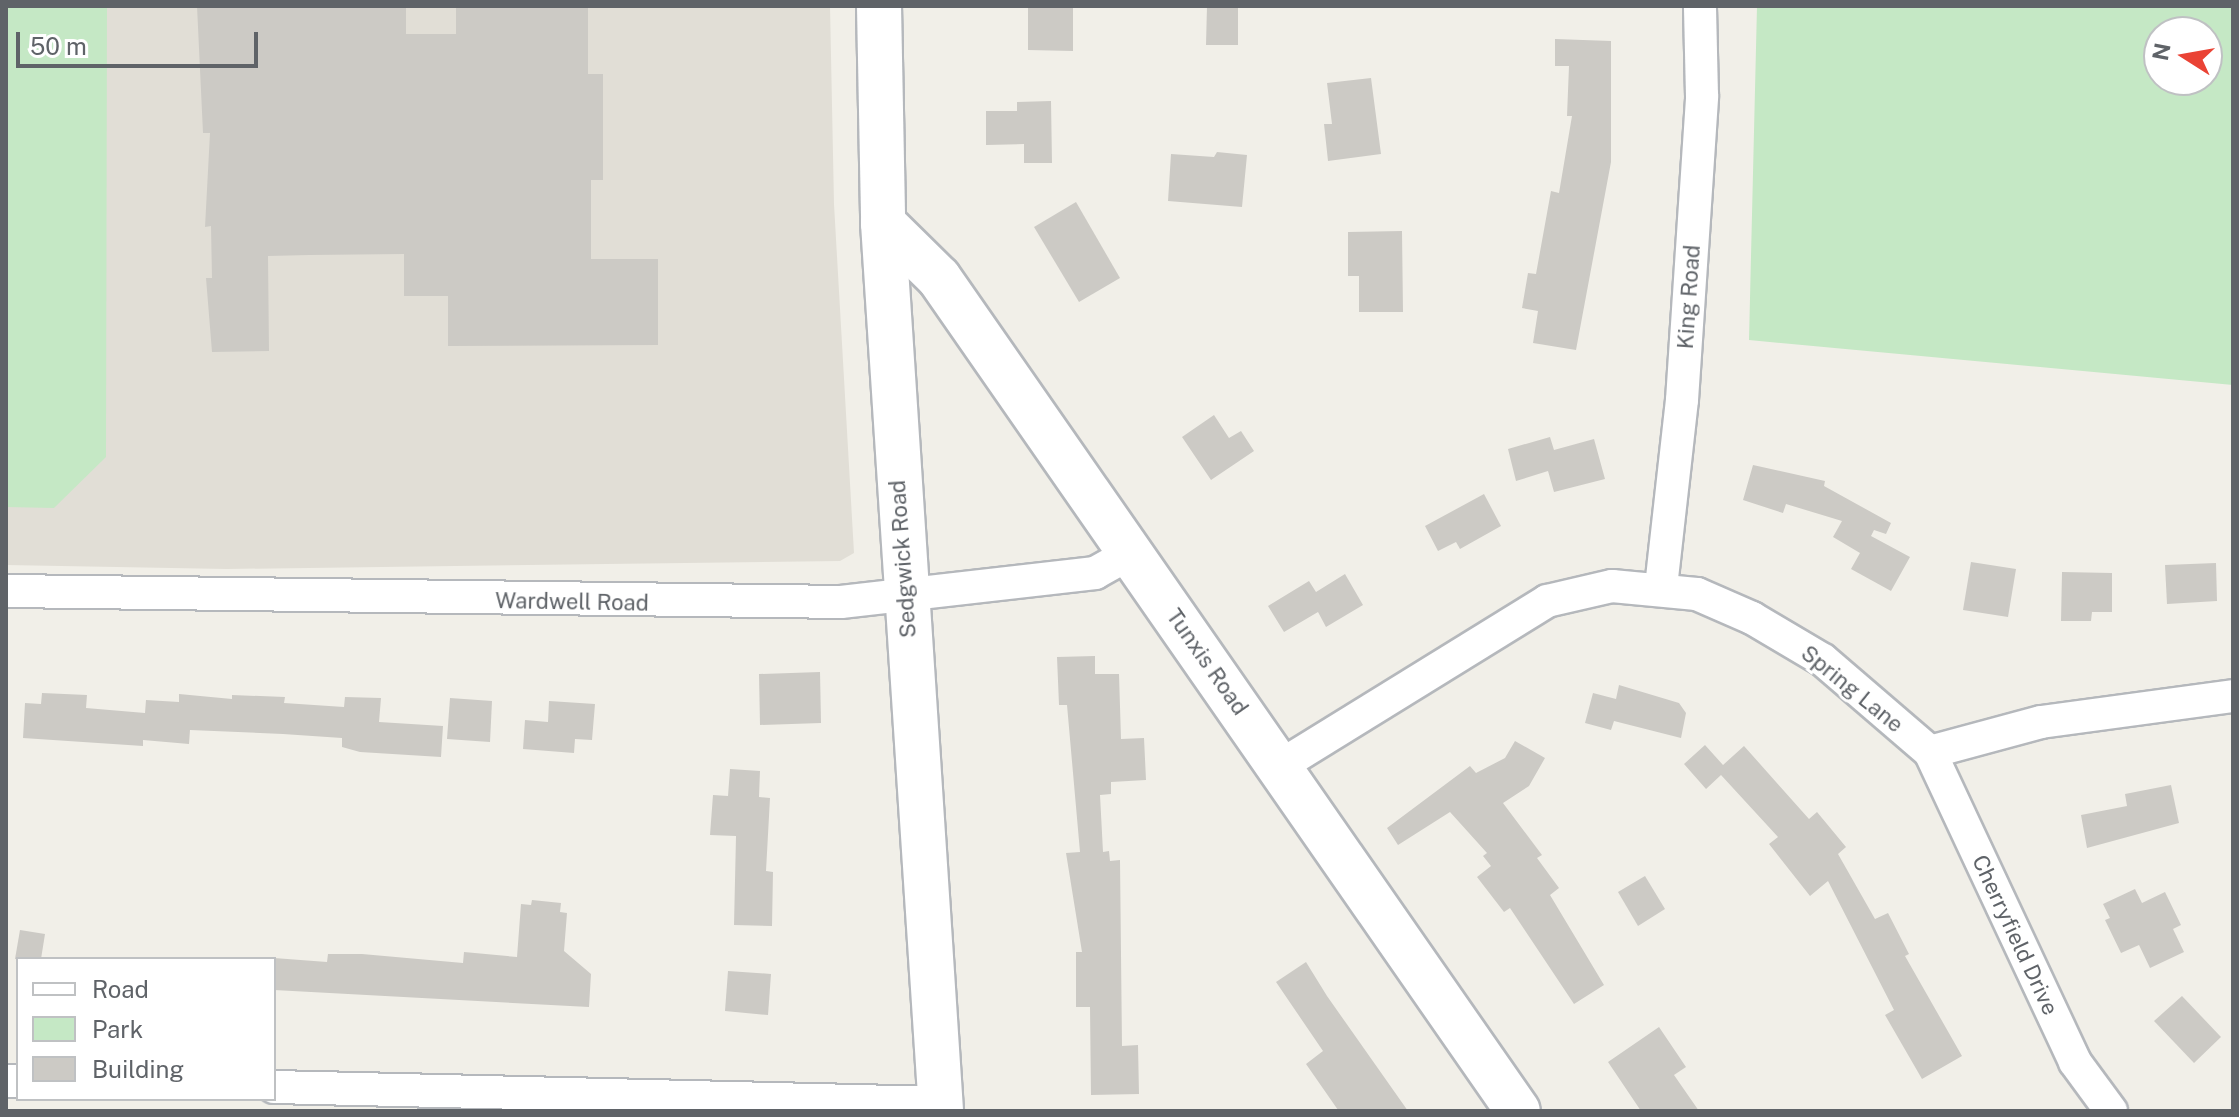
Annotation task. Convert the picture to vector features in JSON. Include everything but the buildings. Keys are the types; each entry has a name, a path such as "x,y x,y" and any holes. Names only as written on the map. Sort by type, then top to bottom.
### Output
{"main road":[{"name":"Sedgwick Road","path":"879,6 883,223 940,1107"},
{"name":"Tunxis Road","path":"883,223 939,278 1518,1111"}],"street":[{"name":"King Road","path":"1661,587 1682,400 1702,96 1700,6"},
{"name":"Wardwell Road","path":"6,591 649,603 841,602 905,595 961,584 1095,573 1131,553"},
{"name":"Spring Lane","path":"1280,766 1547,601 1612,586 1661,587 1697,594 1752,618 1823,660 1930,752"},
{"path":"1930,752 2041,722 2233,696"},
{"name":"Cherryfield Drive","path":"1930,752 2075,1062 2111,1111"},
{"path":"276,1087 940,1107"}],"shaded area":[{"path":"6,6 830,6 834,204 854,553 840,561 227,569 6,565"}],"green space":[{"path":"6,6 107,6 106,457 54,508 6,507"},
{"path":"1757,6 2233,6 2233,385 1749,340"}]}
